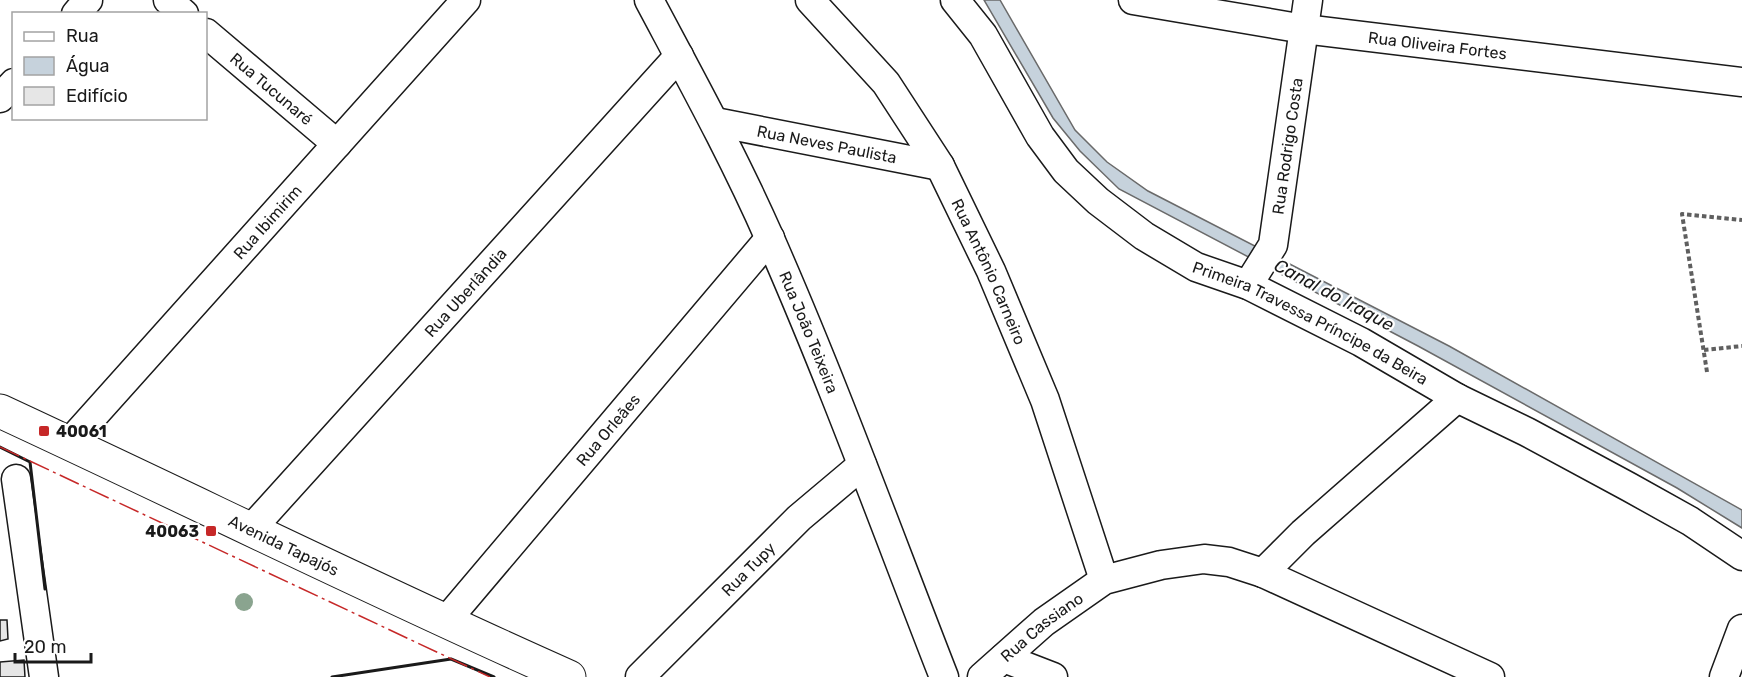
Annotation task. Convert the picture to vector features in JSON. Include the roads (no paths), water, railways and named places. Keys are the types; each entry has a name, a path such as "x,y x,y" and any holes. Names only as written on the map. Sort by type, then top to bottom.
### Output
{"main road":[{"name":"Avenida Tapajós","path":"0,411 252,528 445,622 569,677"}],"street":[{"path":"78,12 88,0"},
{"path":"168,0 182,12"},
{"name":"Rua Ibimirim","path":"69,443 466,0"},
{"name":"Rua João Teixeira","path":"649,0 716,122 770,238 821,358 944,677"},
{"name":"Rua Antônio Carneiro","path":"810,0 886,83 940,166 991,271 1046,400 1104,580"},
{"name":"Primeira Travessa Príncipe da Beira","path":"955,0 983,35 1040,136 1066,171 1098,201 1144,236 1196,267 1252,279 1457,398 1527,432 1690,521 1742,556"},
{"name":"Rua Oliveira Fortes","path":"1133,0 1304,29 1742,81"},
{"name":"Rua Rodrigo Costa","path":"1252,279 1273,245 1308,0"},
{"name":"Rua Tucunaré","path":"207,34 337,144"},
{"name":"Rua Uberlândia","path":"252,528 679,56"},
{"path":"0,98 12,85"},
{"name":"Rua Neves Paulista","path":"716,122 940,166"},
{"name":"Rua Orleães","path":"445,622 770,238"},
{"path":"1263,573 1303,533 1457,398"},
{"name":"Rua Tupy","path":"640,677 799,518 862,465"},
{"path":"16,479 44,677"},
{"path":"1104,580 1161,565 1204,559 1229,562 1263,573 1490,677"},
{"name":"Rua Cassiano","path":"982,677 1044,622 1104,580"},
{"path":"1724,677 1742,628"},
{"path":"1004,658 1053,677"}],"water":[{"name":"Canal do Iraque","path":"984,0 1000,0 1075,130 1107,162 1148,191 1449,346 1742,510 1742,528 1677,488 1418,346 1119,189 1080,151 1053,118"}],"place":[{"name":"40061","path":"44,431"},
{"name":"40063","path":"211,531"}]}
